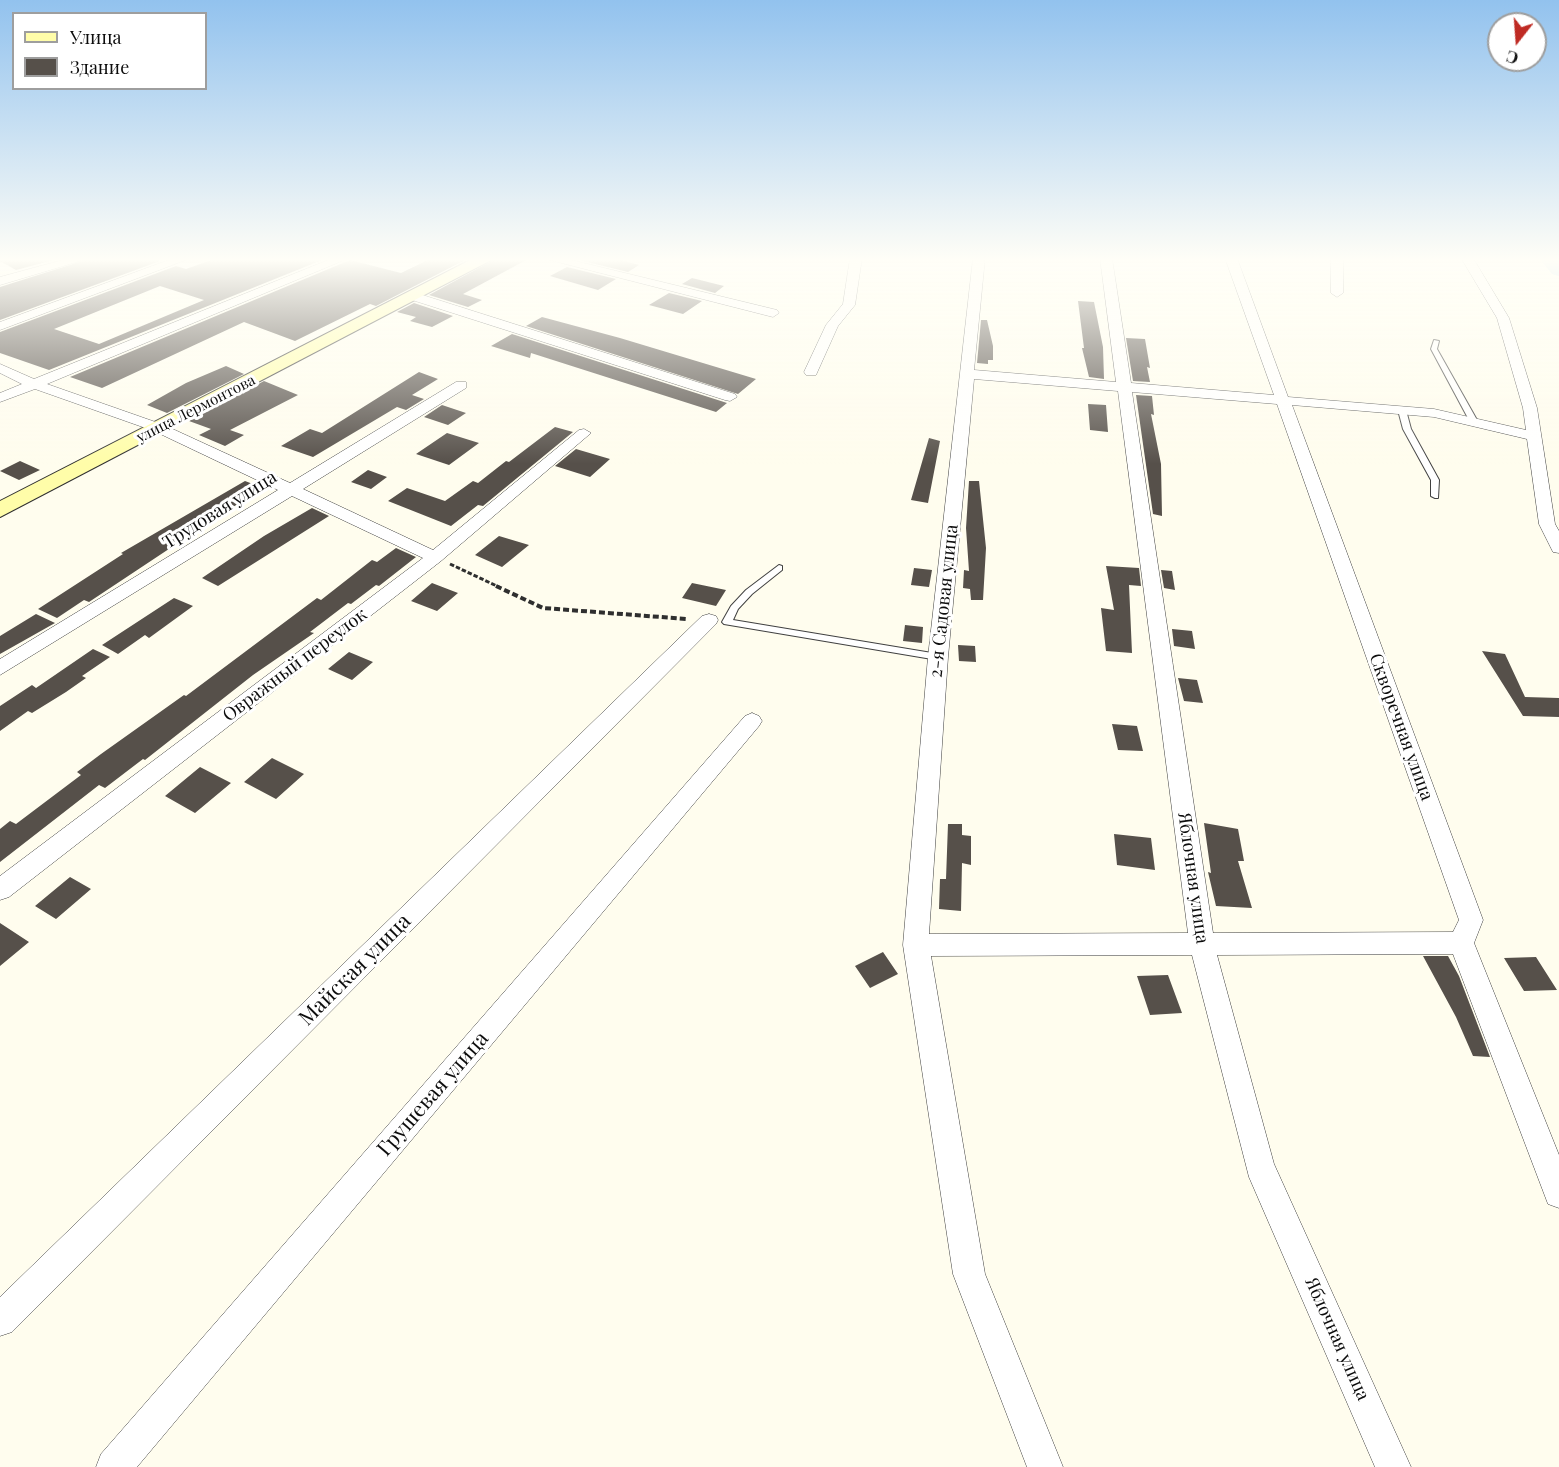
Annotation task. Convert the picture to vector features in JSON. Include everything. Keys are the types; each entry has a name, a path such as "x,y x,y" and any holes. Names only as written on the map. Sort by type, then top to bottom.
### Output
{"street":[{"path":"0,398 175,326"},
{"name":"улица Лермонтова","path":"0,510 354,326"},
{"path":"509,326 730,397"},
{"path":"811,372 831,326"},
{"name":"2-я Садовая улица","path":"972,326 938,657 915,945 969,1274 1045,1467"},
{"name":"Яблочная улица","path":"1115,326 1202,945 1260,1166 1393,1467"},
{"name":"Скворечная улица","path":"1256,326 1471,920 1461,943"},
{"path":"1506,326 1530,408 1547,524 1559,548"},
{"path":"0,368 34,384 159,428 435,557"},
{"path":"967,374 1284,402 1434,412 1534,435"},
{"name":"Трудовая улица","path":"0,668 461,385"},
{"name":"Овражный переулок","path":"0,890 435,557 584,433"},
{"name":"Майская улица","path":"0,1320 710,620"},
{"name":"Грушевая улица","path":"114,1467 752,721"},
{"path":"915,945 1461,943 1559,1193"}],"lane":[{"path":"1436,341 1434,349 1473,420"},
{"path":"1402,410 1407,429 1436,480 1436,496"},
{"path":"779,568 749,592 734,608 727,622 938,657"}],"path":[{"path":"435,557 543,608 710,620"}],"building":[{"path":"15,326 60,326 54,329 99,344 141,326 157,326 49,370 0,353 0,332"},
{"path":"191,326 234,326 102,388 70,377"},
{"path":"256,326 324,326 295,341"},
{"path":"527,326 577,326 756,379 738,394"},
{"path":"980,326 988,326 993,346 993,360 988,360 988,364 977,363"},
{"path":"1081,326 1099,326 1103,347 1104,379 1089,377 1082,348 1084,348"},
{"path":"512,334 727,403 716,412 531,353 530,358 491,346"},
{"path":"1126,338 1145,339 1150,382 1133,381"},
{"path":"226,366 244,374 167,413 147,405 186,383"},
{"path":"419,372 438,379 412,395 424,399 406,410 397,407 313,457 281,446 310,429 322,433"},
{"path":"264,381 298,395 230,430 244,435 225,446 199,435 211,429 189,421"},
{"path":"1136,395 1152,396 1154,415 1151,414 1161,464 1162,516 1153,514"},
{"path":"1088,404 1106,405 1108,432 1090,430"},
{"path":"442,405 466,413 448,425 424,417"},
{"path":"555,427 573,432 483,506 478,505 451,526 388,501 407,488 445,501 473,481 478,483"},
{"path":"447,433 479,443 449,465 416,454"},
{"path":"929,438 940,441 928,503 911,500"},
{"path":"576,449 610,459 590,477 555,466"},
{"path":"20,461 40,470 19,480 0,471"},
{"path":"368,470 387,477 371,489 351,482"},
{"path":"245,481 266,489 250,500 247,498 89,602 84,600 57,618 38,609 123,554 121,553"},
{"path":"969,481 979,481 986,548 983,600 971,600 970,589 963,588 964,570 969,571 966,528"},
{"path":"312,508 329,516 218,586 202,578 264,536"},
{"path":"499,536 529,545 502,567 475,555"},
{"path":"396,548 416,557 379,586 376,585 351,604 348,603 310,632 314,633 253,675 145,760 143,759 105,788 99,785 0,862 0,829 10,821 16,824 81,775 77,772 101,754 184,695 186,696 317,598 321,600 372,560 377,562"},
{"path":"1106,566 1139,568 1141,586 1129,585 1132,653 1106,651 1101,608 1114,610"},
{"path":"914,568 932,570 929,587 911,585"},
{"path":"1161,570 1172,571 1175,590 1164,588"},
{"path":"432,583 458,593 437,611 411,601"},
{"path":"692,583 726,590 716,606 682,598"},
{"path":"174,598 193,606 149,638 145,635 118,654 102,645"},
{"path":"36,614 55,623 0,654 0,636"},
{"path":"905,625 923,627 922,643 903,641"},
{"path":"1172,629 1192,631 1195,649 1174,646"},
{"path":"958,645 975,646 976,662 959,661"},
{"path":"93,649 110,657 82,676 86,678 66,692 32,713 28,711 0,731 0,706 32,685 36,688"},
{"path":"1482,651 1505,654 1525,697 1559,698 1559,717 1523,716"},
{"path":"349,652 373,662 352,680 328,669"},
{"path":"1178,678 1197,680 1203,703 1184,701"},
{"path":"1112,724 1137,726 1143,751 1118,750"},
{"path":"272,758 304,774 276,799 244,782"},
{"path":"200,767 231,783 195,813 165,796"},
{"path":"1204,823 1238,829 1244,861 1238,861 1252,908 1216,906 1208,872 1211,873"},
{"path":"948,824 962,824 962,835 971,836 971,865 962,863 961,911 939,909 940,879 946,879"},
{"path":"1114,834 1151,838 1155,870 1117,865"},
{"path":"70,877 91,889 56,919 35,906"},
{"path":"0,923 29,942 0,966"},
{"path":"883,952 898,974 870,988 855,966"},
{"path":"1423,956 1448,956 1459,976 1490,1057 1473,1056 1456,1017"},
{"path":"1536,957 1557,990 1524,991 1504,958"},
{"path":"1168,975 1182,1013 1150,1015 1137,976"}]}
